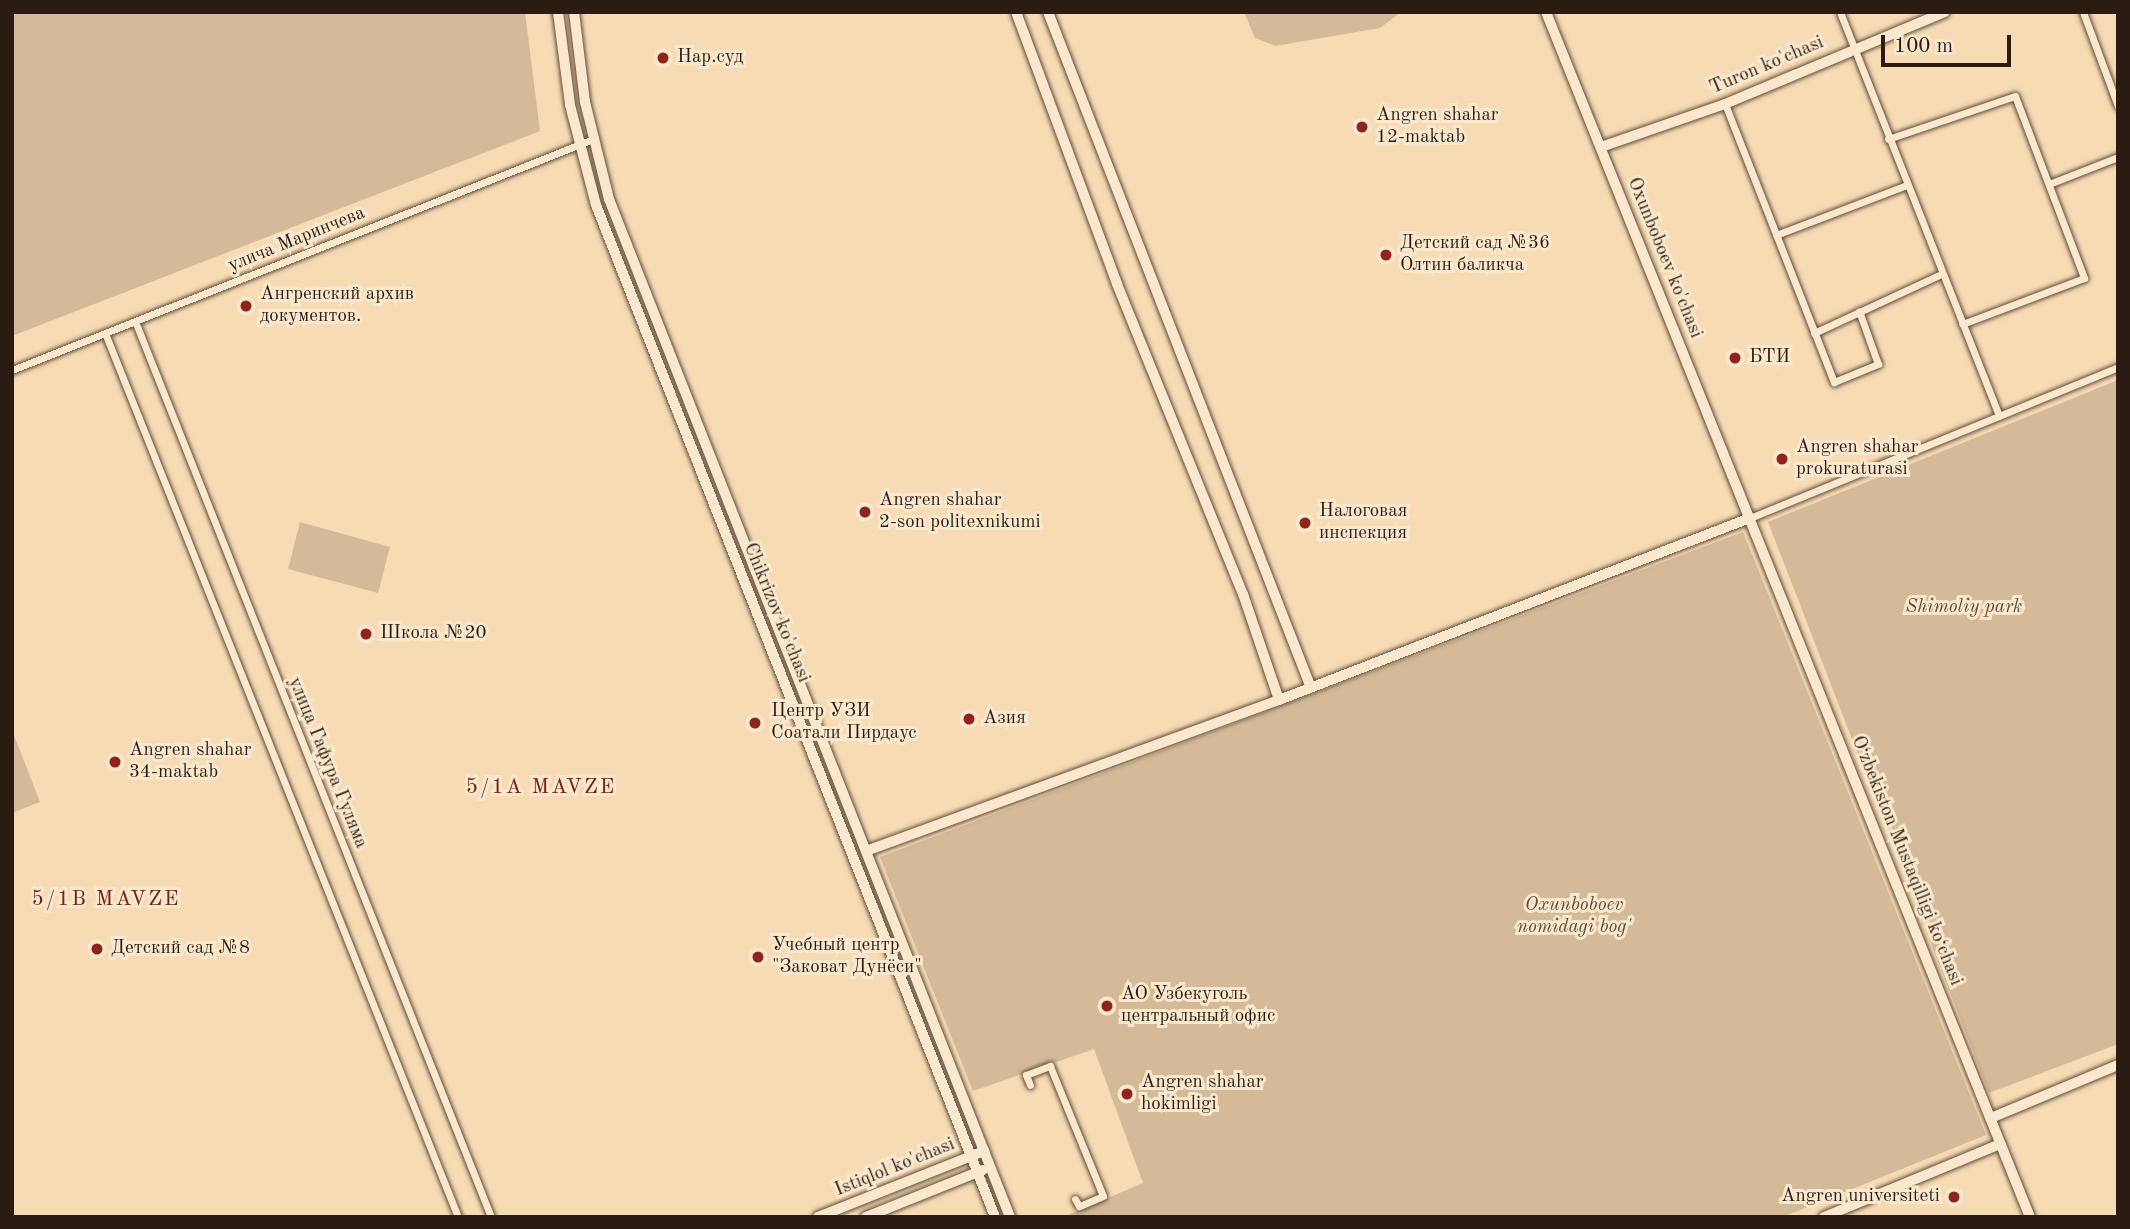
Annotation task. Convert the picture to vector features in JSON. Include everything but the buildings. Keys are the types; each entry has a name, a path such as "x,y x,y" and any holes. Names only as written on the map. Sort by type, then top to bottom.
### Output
{"main road":[{"name":"Chikrizov ko'chasi","path":"558,12 578,145 596,205 995,1217"},
{"name":"Chikrizov ko'chasi","path":"573,12 593,139 609,199 1010,1217"},
{"path":"1016,12 1117,284 1243,594 1279,700"},
{"path":"1048,12 1311,688"},
{"name":"Oxunboboev ko'chasi","path":"1546,12 1750,518"},
{"name":"Turon ko'chasi","path":"1601,147 1725,104 1945,12"},
{"path":"866,851 1311,688 1750,518"},
{"name":"O‘zbekiston Mustaqilligi ko‘chasi","path":"1750,518 2030,1217"},
{"path":"1991,1118 2118,1065"},
{"path":"955,1114 968,1109"},
{"path":"1824,1217 2000,1144"},
{"name":"Istiqlol ko'chasi","path":"818,1217 984,1151"},
{"name":"Istiqlol ko'chasi","path":"866,1217 990,1167"}],"street":[{"path":"1840,12 1999,416"},
{"path":"2082,12 2118,106"},
{"path":"2107,78 2118,74"},
{"path":"1888,139 2015,96 2084,278 1962,324"},
{"path":"1725,104 1834,382 1878,364 1859,311"},
{"name":"улича Маринчева","path":"12,370 593,139"},
{"path":"2049,184 2118,157"},
{"path":"1776,235 1907,185"},
{"path":"1814,333 1941,274"},
{"name":"улица Гафура Гуляма","path":"135,321 491,1217"},
{"path":"105,333 458,1217"},
{"path":"1750,518 2118,367"},
{"path":"1030,1085 1026,1075 1051,1066 1103,1196 1079,1206 1076,1199"}],"green space":[{"path":"12,12 525,12 540,131 12,336"},
{"path":"1244,12 1401,12 1380,28 1275,46 1255,38"},
{"name":"Shimoliy park","path":"2118,380 2118,1044 1989,1093 1768,522"},
{"path":"300,522 390,547 378,593 288,569"},
{"name":"Oxunboboev nomidagi bog'","path":"1743,532 1986,1135 1783,1217 1063,1217 1143,1183 1094,1049 973,1091 880,857"},
{"path":"12,730 40,802 12,813"}],"place":[{"name":"Нар.суд","path":"663,58"},
{"name":"Angren shahar 12-maktab","path":"1362,127"},
{"name":"Детский сад №36 Олтин баликча","path":"1386,255"},
{"name":"Ангренский архив документов.","path":"246,306"},
{"name":"БТИ","path":"1735,358"},
{"name":"Angren shahar prokuraturasi","path":"1782,459"},
{"name":"Angren shahar 2-son politexnikumi","path":"865,512"},
{"name":"Налоговая инспекция","path":"1305,523"},
{"name":"Школа №20","path":"366,634"},
{"name":"Азия","path":"969,719"},
{"name":"Центр УЗИ Соатали Пирдаус","path":"755,723"},
{"name":"Angren shahar 34-maktab","path":"115,762"},
{"name":"Детский сад №8","path":"97,949"},
{"name":"Учебный центр \"Заковат Дунёси\"","path":"758,957"},
{"name":"АО Узбекуголь центральный офис","path":"1107,1006"},
{"name":"Angren shahar hokimligi","path":"1127,1094"},
{"name":"Angren universiteti","path":"1954,1197"}],"district":[{"name":"5/1A MAVZE","path":"541,788"},
{"name":"5/1B MAVZE","path":"106,900"}]}
